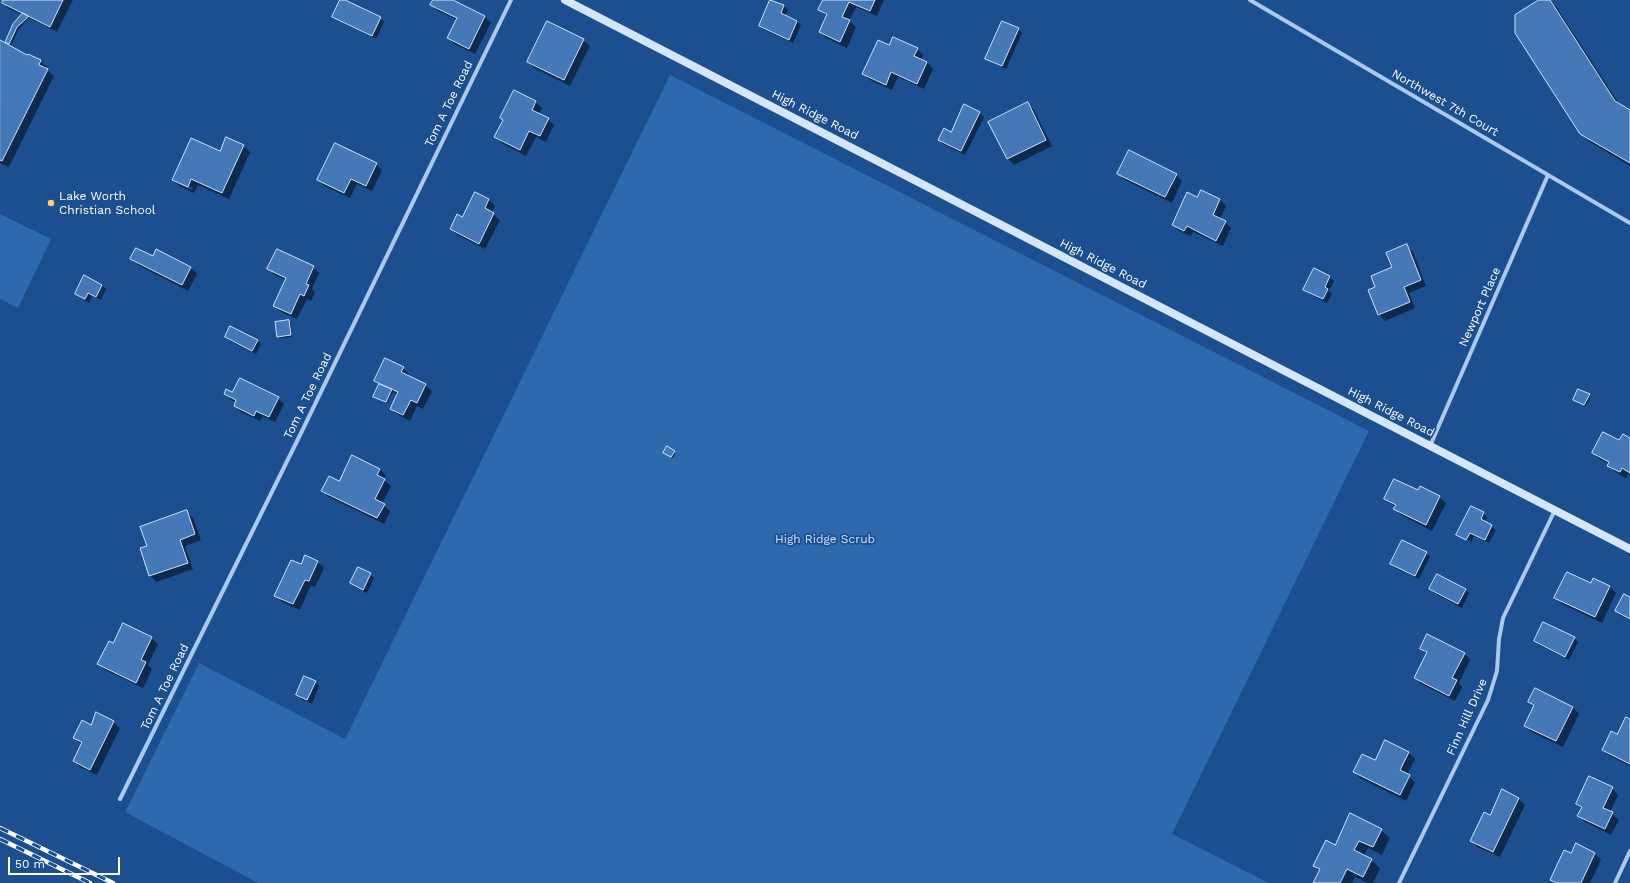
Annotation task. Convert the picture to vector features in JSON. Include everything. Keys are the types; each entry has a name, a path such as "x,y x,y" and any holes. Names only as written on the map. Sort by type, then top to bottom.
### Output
{"street":[{"name":"Tom A Toe Road","path":"120,799 306,424 510,0"},
{"name":"High Ridge Road","path":"565,0 1630,549"},
{"name":"Northwest 7th Court","path":"1250,0 1630,224"},
{"name":"Newport Place","path":"1430,446 1548,175"},
{"name":"Finn Hill Drive","path":"1399,883 1488,700 1497,671 1499,639 1503,618 1555,510"},
{"path":"1615,883 1630,851"}],"green space":[{"name":"High Ridge Scrub","path":"670,75 1369,431 1172,834 1269,883 258,883 125,812 199,663 345,739"},
{"path":"0,214 51,239 18,308 0,299"}],"building":[{"path":"3,0 63,0 50,27 2,3"},
{"path":"340,0 345,0 381,17 372,36 332,17"},
{"path":"433,0 453,0 485,16 469,49 447,38 457,18 430,5"},
{"path":"770,0 784,5 781,13 797,21 789,40 759,26"},
{"path":"823,0 875,0 870,11 849,2 842,17 850,20 840,42 819,32 827,14 818,10"},
{"path":"1539,0 1550,0 1615,101 1630,110 1630,163 1580,134 1515,33 1515,15"},
{"path":"23,13 28,16 27,18 17,27 9,44 5,42 13,24"},
{"path":"547,21 584,39 564,80 527,62"},
{"path":"1002,21 1019,28 1002,66 985,59"},
{"path":"893,37 918,48 914,56 927,62 917,84 891,72 886,85 862,74 878,40 889,45"},
{"path":"0,40 27,55 28,54 41,60 39,65 48,69 2,161 0,160"},
{"path":"514,90 536,101 532,110 549,118 540,136 529,131 520,150 494,137 503,120 500,118"},
{"path":"1028,102 1046,140 1007,159 988,122"},
{"path":"964,104 980,112 961,151 938,140 944,128 951,132"},
{"path":"226,137 244,145 222,193 191,179 188,187 172,180 191,138 220,151"},
{"path":"335,143 377,163 366,186 351,179 344,193 317,180"},
{"path":"1129,150 1177,174 1165,197 1117,174"},
{"path":"1201,190 1220,199 1213,215 1226,221 1216,241 1187,226 1184,231 1172,225 1187,192 1197,197"},
{"path":"475,192 489,199 485,208 494,213 479,244 450,229 457,214 462,217"},
{"path":"1407,244 1421,280 1404,287 1410,302 1378,315 1368,290 1375,287 1371,276 1392,267 1386,253"},
{"path":"136,248 153,256 156,249 191,267 182,285 130,259"},
{"path":"277,249 314,266 306,284 309,285 304,296 300,294 291,314 273,306 286,278 267,269"},
{"path":"1314,268 1330,276 1325,287 1328,289 1323,299 1303,290"},
{"path":"84,275 102,285 96,297 88,293 85,299 75,294"},
{"path":"289,320 291,335 277,337 275,322"},
{"path":"230,326 258,340 252,351 225,337"},
{"path":"385,358 404,367 401,372 426,384 417,403 411,400 403,415 390,409 398,392 374,381"},
{"path":"240,378 279,397 269,417 256,411 254,416 234,406 236,400 224,394 226,389 232,392"},
{"path":"379,384 392,389 386,402 373,397"},
{"path":"1578,389 1590,394 1584,405 1573,400"},
{"path":"1603,432 1619,440 1623,434 1630,438 1630,473 1622,468 1620,472 1607,466 1609,462 1592,453"},
{"path":"667,446 675,451 671,457 663,453"},
{"path":"352,455 380,469 377,475 385,479 375,499 385,504 377,518 321,491 329,476 339,481"},
{"path":"1394,479 1418,490 1420,486 1440,496 1426,525 1393,509 1396,505 1384,499"},
{"path":"1471,506 1484,512 1481,519 1492,525 1485,540 1470,533 1466,540 1456,535"},
{"path":"187,510 195,534 180,540 188,563 149,576 140,548 147,546 140,527"},
{"path":"1402,540 1427,552 1415,576 1390,564"},
{"path":"305,555 318,561 309,581 305,580 293,604 274,596 291,560 301,564"},
{"path":"358,567 371,573 363,590 350,583"},
{"path":"1567,572 1591,583 1593,578 1610,586 1595,617 1554,598"},
{"path":"1437,574 1466,589 1458,604 1429,589"},
{"path":"1624,594 1630,597 1630,619 1615,611"},
{"path":"1543,622 1575,637 1565,657 1534,641"},
{"path":"123,623 152,637 141,660 146,662 136,683 97,664 109,641 113,643"},
{"path":"1427,634 1465,653 1452,678 1457,680 1449,696 1414,678 1427,652 1420,649"},
{"path":"304,676 316,681 307,700 296,695"},
{"path":"1535,688 1573,707 1556,741 1524,726 1534,705 1528,702"},
{"path":"96,712 114,721 90,770 73,761 82,742 73,738 82,720 91,725"},
{"path":"1626,717 1630,719 1630,764 1602,750 1611,731 1617,734"},
{"path":"1385,740 1409,752 1400,770 1410,775 1400,795 1353,772 1362,754 1375,760"},
{"path":"1589,776 1613,787 1603,808 1613,812 1605,829 1577,816 1582,807 1576,804"},
{"path":"1502,789 1519,798 1493,852 1470,841 1484,812 1490,815"},
{"path":"1350,813 1382,829 1373,847 1359,841 1354,850 1372,859 1363,877 1347,869 1340,883 1313,883 1320,869 1313,866 1326,840 1335,845"},
{"path":"1576,843 1595,853 1581,883 1557,883 1550,880 1564,850 1571,853"}],"railway":[{"path":"0,828 113,883"},
{"path":"0,839 90,883"}],"place":[{"name":"Lake Worth Christian School","path":"51,203"}]}
